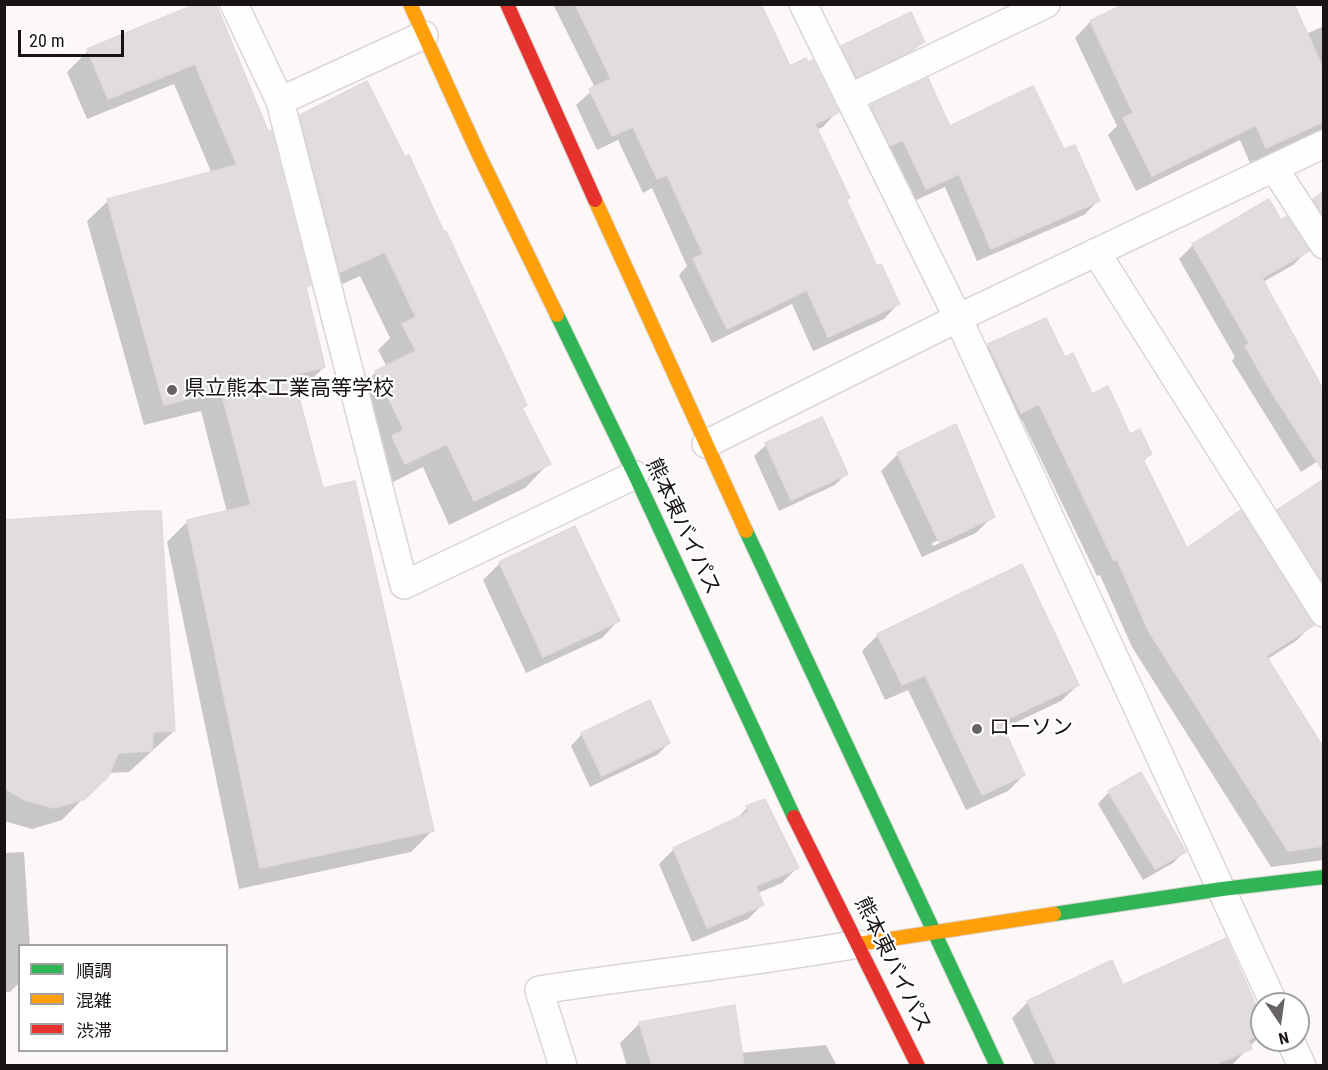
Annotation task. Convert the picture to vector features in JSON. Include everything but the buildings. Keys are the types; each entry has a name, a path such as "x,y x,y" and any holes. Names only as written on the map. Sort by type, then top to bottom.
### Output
{"main road":[{"name":"熊本東バイパス","path":"410,4 479,155 634,475 782,792 918,1065"},
{"path":"507,4 705,444 933,932 998,1065"},
{"path":"858,944 1222,889 1323,877"}],"street":[{"path":"234,4 280,101 404,585 634,475"},
{"path":"804,4 958,318 1269,992"},
{"path":"849,98 1046,4"},
{"path":"280,101 424,35"},
{"path":"705,444 958,318 1323,144"},
{"path":"1274,168 1323,245"},
{"path":"1096,252 1323,613"},
{"path":"563,1065 539,990 778,958 858,944"}],"traffic: fast":[{"path":"557,315 635,475 794,817"},
{"path":"746,531 997,1066"},
{"path":"1054,914 1222,889 1324,877"}],"traffic: slow":[{"path":"410,4 479,155 557,315"},
{"path":"595,200 746,531"},
{"path":"858,944 1054,914"}],"traffic: jam":[{"path":"507,4 595,200"},
{"path":"794,817 918,1066"}],"place":[{"name":"県立熊本工業高等学校","path":"172,390"},
{"name":"ローソン","path":"977,729"}]}
